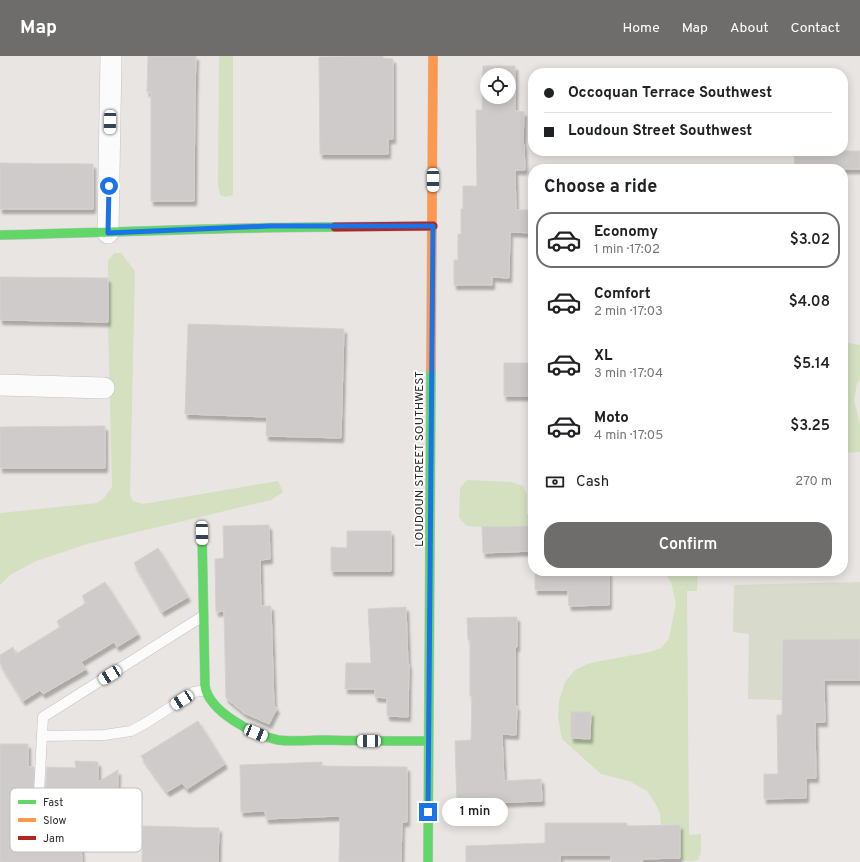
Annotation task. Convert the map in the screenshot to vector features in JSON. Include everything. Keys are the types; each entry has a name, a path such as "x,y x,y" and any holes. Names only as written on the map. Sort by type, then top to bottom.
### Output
{"street":[{"path":"108,233 111,56"},
{"name":"LOUDOUN STREET SOUTHWEST","path":"428,862 434,56"},
{"path":"0,235 108,233 270,226 433,226"},
{"path":"0,384 104,388"},
{"path":"202,533 204,676 206,690 218,707 232,720 248,730 279,740 428,741"}],"lane":[{"path":"39,788 43,717 203,616"},
{"path":"42,736 104,735 131,731 146,724 194,692 206,690"}],"green space":[{"path":"219,56 233,56 233,195 226,197 220,195 218,186"},
{"path":"114,253 121,253 135,271 130,495 133,501 143,504 278,481 283,492 271,500 87,544 36,561 10,575 0,585 0,513 97,503 104,498 112,487 108,261"},
{"path":"848,343 860,345 860,380 857,383 854,401 860,423 860,452 848,453"},
{"path":"467,480 511,482 523,486 527,495 528,526 467,526 459,518 460,488"},
{"path":"667,576 698,576 697,591 687,591 689,835 701,834 701,852 698,860 691,861 680,858 680,825 661,825 660,814 657,806 647,791 629,781 601,774 562,739 558,717 559,701 565,682 575,670 590,663 650,652 661,648 669,639 676,603 671,582","holes":["571,712 591,712 590,739 571,738"]}],"shaded area":[{"path":"860,582 860,639 783,640 783,700 748,699 749,634 733,632 734,585"}],"building":[{"path":"148,56 196,56 194,201 151,201 151,92 147,92"},
{"path":"383,56 383,58 393,59 393,139 388,139 388,154 320,154 319,57"},
{"path":"483,66 515,66 515,68 483,68"},
{"path":"482,104 515,104 515,111 524,112 523,144 525,170 515,170 516,210 528,210 528,233 510,232 509,278 492,277 492,285 454,285 454,260 458,260 458,234 461,234 463,186 477,186 476,110 482,110"},
{"path":"848,151 860,151 860,169 848,169 848,164 795,164 794,156 848,156"},
{"path":"0,163 93,164 93,209 0,209"},
{"path":"0,277 108,278 108,322 0,320"},
{"path":"188,324 344,329 341,438 266,436 267,417 185,414"},
{"path":"504,363 528,363 528,396 504,396"},
{"path":"105,426 105,468 0,468 0,427"},
{"path":"269,525 270,559 260,560 261,606 271,606 274,706 277,708 269,724 244,713 226,698 224,611 216,612 215,559 224,558 223,526"},
{"path":"528,526 528,551 483,553 482,527"},
{"path":"347,531 391,531 391,571 331,571 331,547 347,548"},
{"path":"158,548 188,597 162,612 134,563"},
{"path":"535,576 609,576 609,605 569,606 568,590 535,590"},
{"path":"105,582 138,634 117,647 114,642 81,662 86,669 43,694 40,690 23,701 0,663 0,655 13,647 16,654 60,627 57,621 86,603 82,596"},
{"path":"406,607 409,664 408,717 387,716 387,698 375,697 375,689 345,689 346,663 371,663 368,609"},
{"path":"517,617 517,647 515,647 515,706 517,706 516,735 502,734 504,781 541,779 542,801 457,804 455,741 471,740 472,696 470,696 470,640 468,640 467,618"},
{"path":"860,639 860,680 824,680 825,722 815,722 816,778 806,778 806,798 764,799 764,774 778,774 777,715 782,715 783,640"},
{"path":"571,712 591,712 590,739 571,738"},
{"path":"198,721 225,764 187,789 182,783 167,792 141,756"},
{"path":"0,744 28,744 28,767 34,767 33,788 10,788 10,852 81,852 82,862 0,862"},
{"path":"75,761 98,762 98,782 118,770 118,788 46,788 47,767 76,768"},
{"path":"322,762 322,766 407,767 407,822 402,822 401,862 339,862 340,816 266,819 265,811 241,812 240,765"},
{"path":"545,823 627,823 627,826 680,825 680,858 642,859 643,862 611,862 611,855 560,855 560,862 466,862 466,846 545,843"},
{"path":"143,826 219,828 218,862 142,862"}],"traffic: fast":[{"path":"0,235 335,227"},
{"path":"428,862 431,369"},
{"path":"202,533 205,686 208,696 215,705 245,728 278,740 428,741"}],"traffic: slow":[{"path":"431,369 433,56"}],"traffic: jam":[{"path":"335,227 433,226"}],"route":[{"path":"109,186 108,233 270,226 433,226 428,812"}]}
